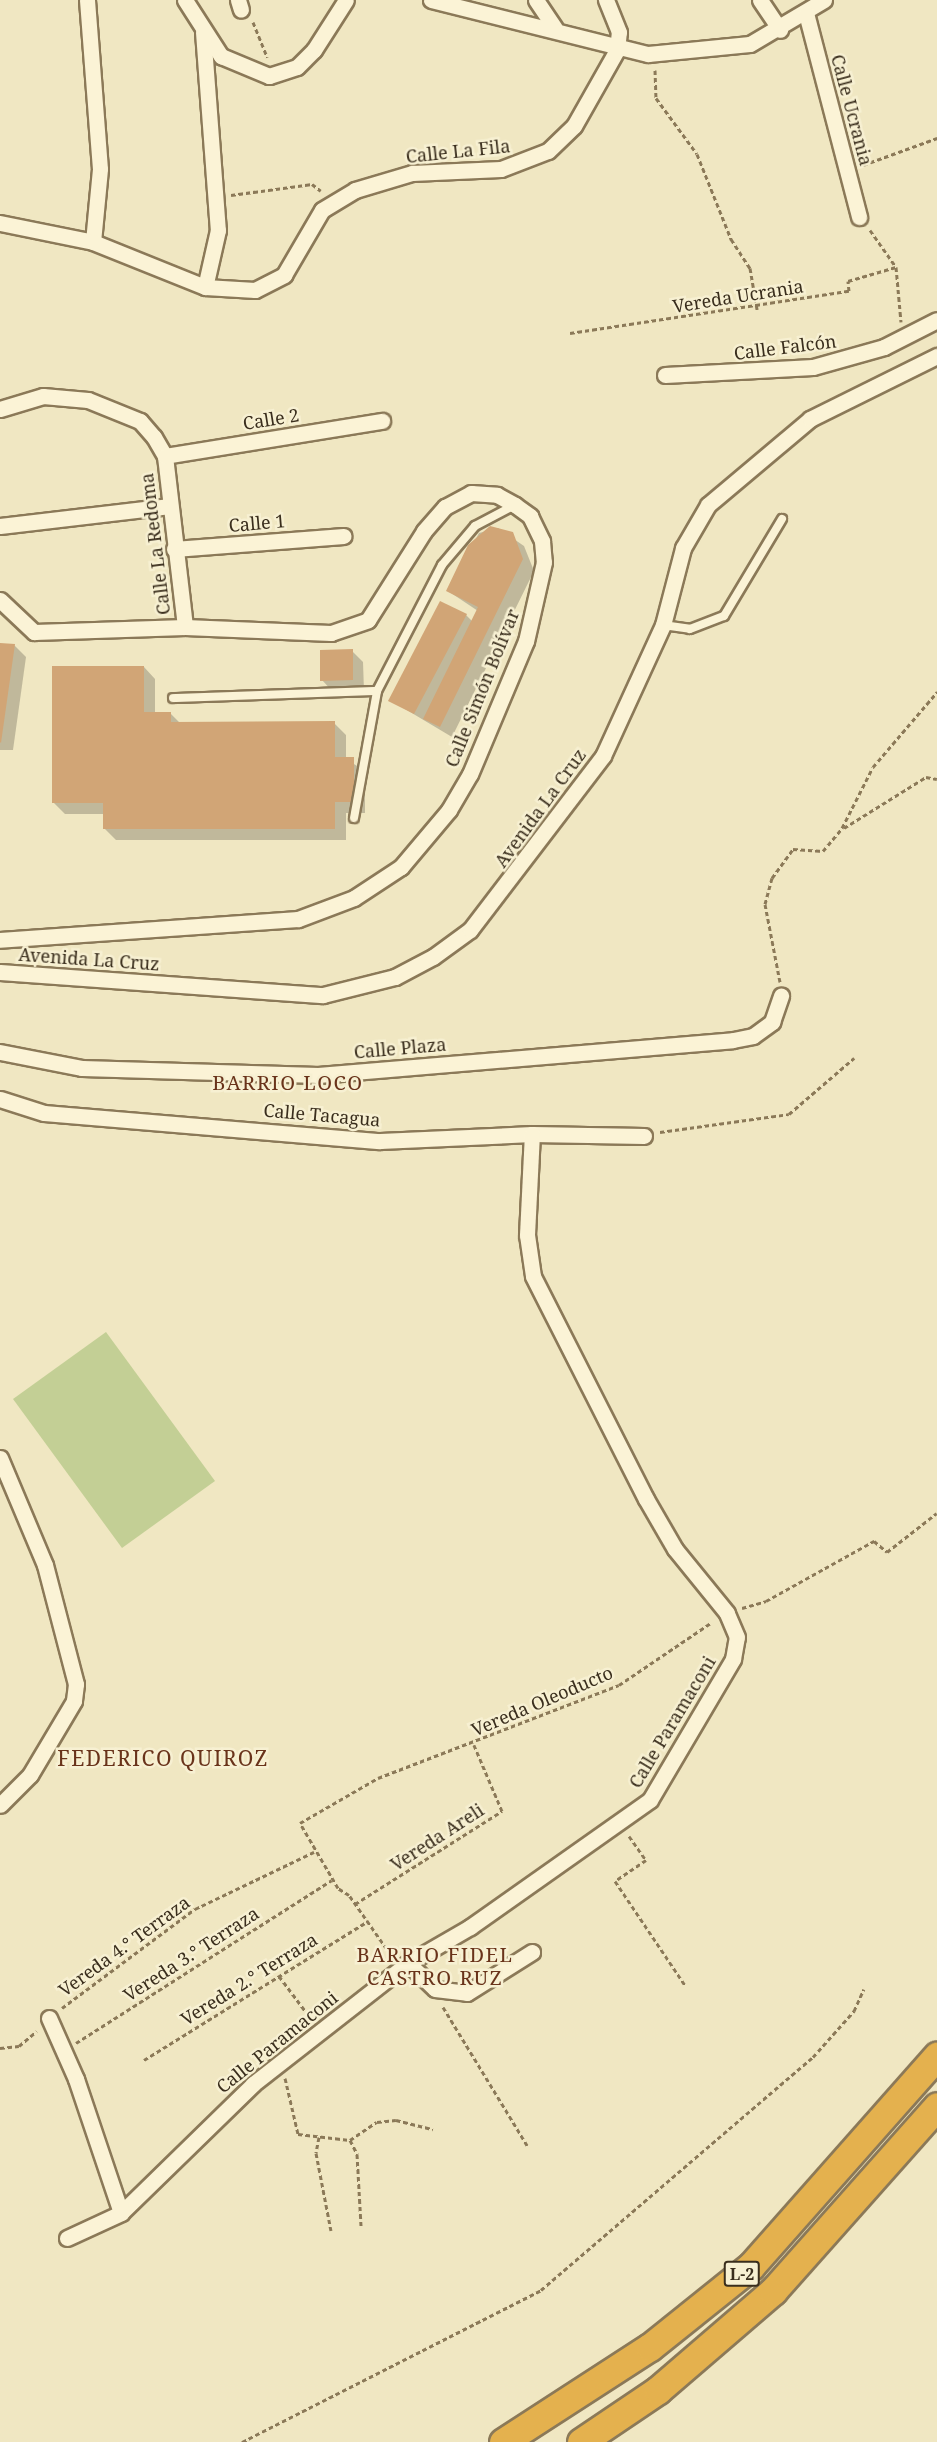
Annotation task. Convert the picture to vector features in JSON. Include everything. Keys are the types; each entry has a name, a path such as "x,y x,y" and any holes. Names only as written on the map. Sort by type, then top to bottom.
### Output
{"highway":[{"name":"L-2","path":"503,2442 641,2354 742,2274 802,2214 937,2056"},
{"name":"L-2","path":"581,2442 658,2390 773,2291 937,2106"}],"street":[{"path":"87,0 100,169 93,242"},
{"path":"185,0 203,32 233,65 274,75 297,67 314,50 346,0"},
{"path":"431,0 555,28 617,50 655,54 750,44 780,30 824,0"},
{"path":"536,0 555,28"},
{"name":"Calle La Fila","path":"0,223 93,242 205,287 255,290 274,283 294,263 311,224 334,201 412,173 501,169 548,152 574,126 617,50 619,32 606,0"},
{"path":"760,0 780,30"},
{"name":"Calle Ucrania","path":"806,13 859,217"},
{"path":"203,32 218,197 218,230 205,287"},
{"name":"Calle Falcón","path":"665,375 813,367 902,338 937,320"},
{"name":"Avenida La Cruz","path":"0,972 323,995 395,977 470,930 555,824 603,756 663,626 683,548 708,505 810,419 937,356"},
{"path":"0,409 43,396 88,400 140,421 165,456"},
{"name":"Calle 2","path":"165,456 382,421"},
{"name":"Calle La Redoma","path":"165,456 174,549 185,627"},
{"name":"Calle Simón Bolívar","path":"0,600 34,632 185,627 287,634 355,628 380,608 423,531 445,507 471,493 497,495 530,516 542,541 544,562 526,641 470,774 449,810 401,867 354,898 298,919 0,940"},
{"path":"0,526 170,506"},
{"name":"Calle 1","path":"174,549 344,536"},
{"name":"Calle Plaza","path":"0,1052 82,1068 318,1075 733,1040 753,1036 772,1022 781,996"},
{"name":"Calle Tacagua","path":"0,1099 44,1113 380,1141 532,1134 644,1136"},
{"name":"Calle Paramaconi","path":"67,2238 121,2213 280,2062 404,1966 621,1824 650,1800 733,1659 737,1637 727,1613 675,1549 645,1499 533,1276 527,1235 532,1134"},
{"path":"0,1458 45,1565 76,1684 74,1701 30,1775 0,1804"},
{"path":"404,1966 435,1989 467,1993 532,1952"},
{"path":"49,2018 64,2051 121,2213"}],"lane":[{"path":"354,818 377,691 459,540 515,505"},
{"path":"663,626 690,629 724,616 782,519"},
{"path":"173,698 377,691"}],"path":[{"path":"239,5 252,19 274,75"},
{"path":"655,54 656,98 698,154 731,239 750,268 757,309"},
{"path":"848,171 937,138"},
{"path":"218,197 312,184 334,201"},
{"path":"859,217 896,267 902,338"},
{"name":"Vereda Ucrania","path":"570,333 757,309 849,291 848,281 896,267"},
{"path":"781,996 765,904 772,878 793,849 823,851 842,828 873,768 937,692"},
{"path":"842,828 926,777 937,779"},
{"path":"644,1136 789,1114 854,1058"},
{"name":"Vereda Oleoducto","path":"314,1852 300,1823 378,1778 474,1745 619,1685 727,1613 766,1601 874,1540 887,1552 937,1512"},
{"name":"Vereda Areli","path":"356,1905 502,1811 474,1745"},
{"path":"621,1824 646,1860 615,1881 684,1985"},
{"path":"314,1852 332,1880 356,1905 404,1966"},
{"name":"Vereda 4.° Terraza","path":"0,2048 28,2040 49,2018 195,1909 314,1852"},
{"name":"Vereda 3.° Terraza","path":"64,2051 332,1880"},
{"name":"Vereda 2.° Terraza","path":"144,2060 368,1921"},
{"path":"279,1976 320,2031"},
{"path":"435,1989 527,2145"},
{"path":"242,2442 541,2290 813,2057 854,2011 864,1989"},
{"path":"280,2062 298,2134 350,2139 377,2122 396,2120 433,2128"},
{"path":"319,2137 316,2153 331,2230"},
{"path":"350,2139 357,2154 361,2226"}],"green space":[{"path":"106,1332 215,1481 122,1548 13,1399"}],"building":[{"path":"490,526 513,532 523,559 440,727 423,719 478,607 446,591 468,545"},
{"path":"440,601 467,614 414,714 388,701"},
{"path":"0,643 15,644 1,743 0,742"},
{"path":"353,649 353,680 320,681 320,650"},
{"path":"52,666 144,666 144,712 171,712 171,722 335,721 335,757 354,757 354,802 335,802 335,829 103,829 103,803 52,803"}],"district":[{"name":"BARRIO LOCO","path":"288,1082"},
{"name":"FEDERICO QUIROZ","path":"163,1758"},
{"name":"BARRIO FIDEL CASTRO RUZ","path":"435,1966"}]}
